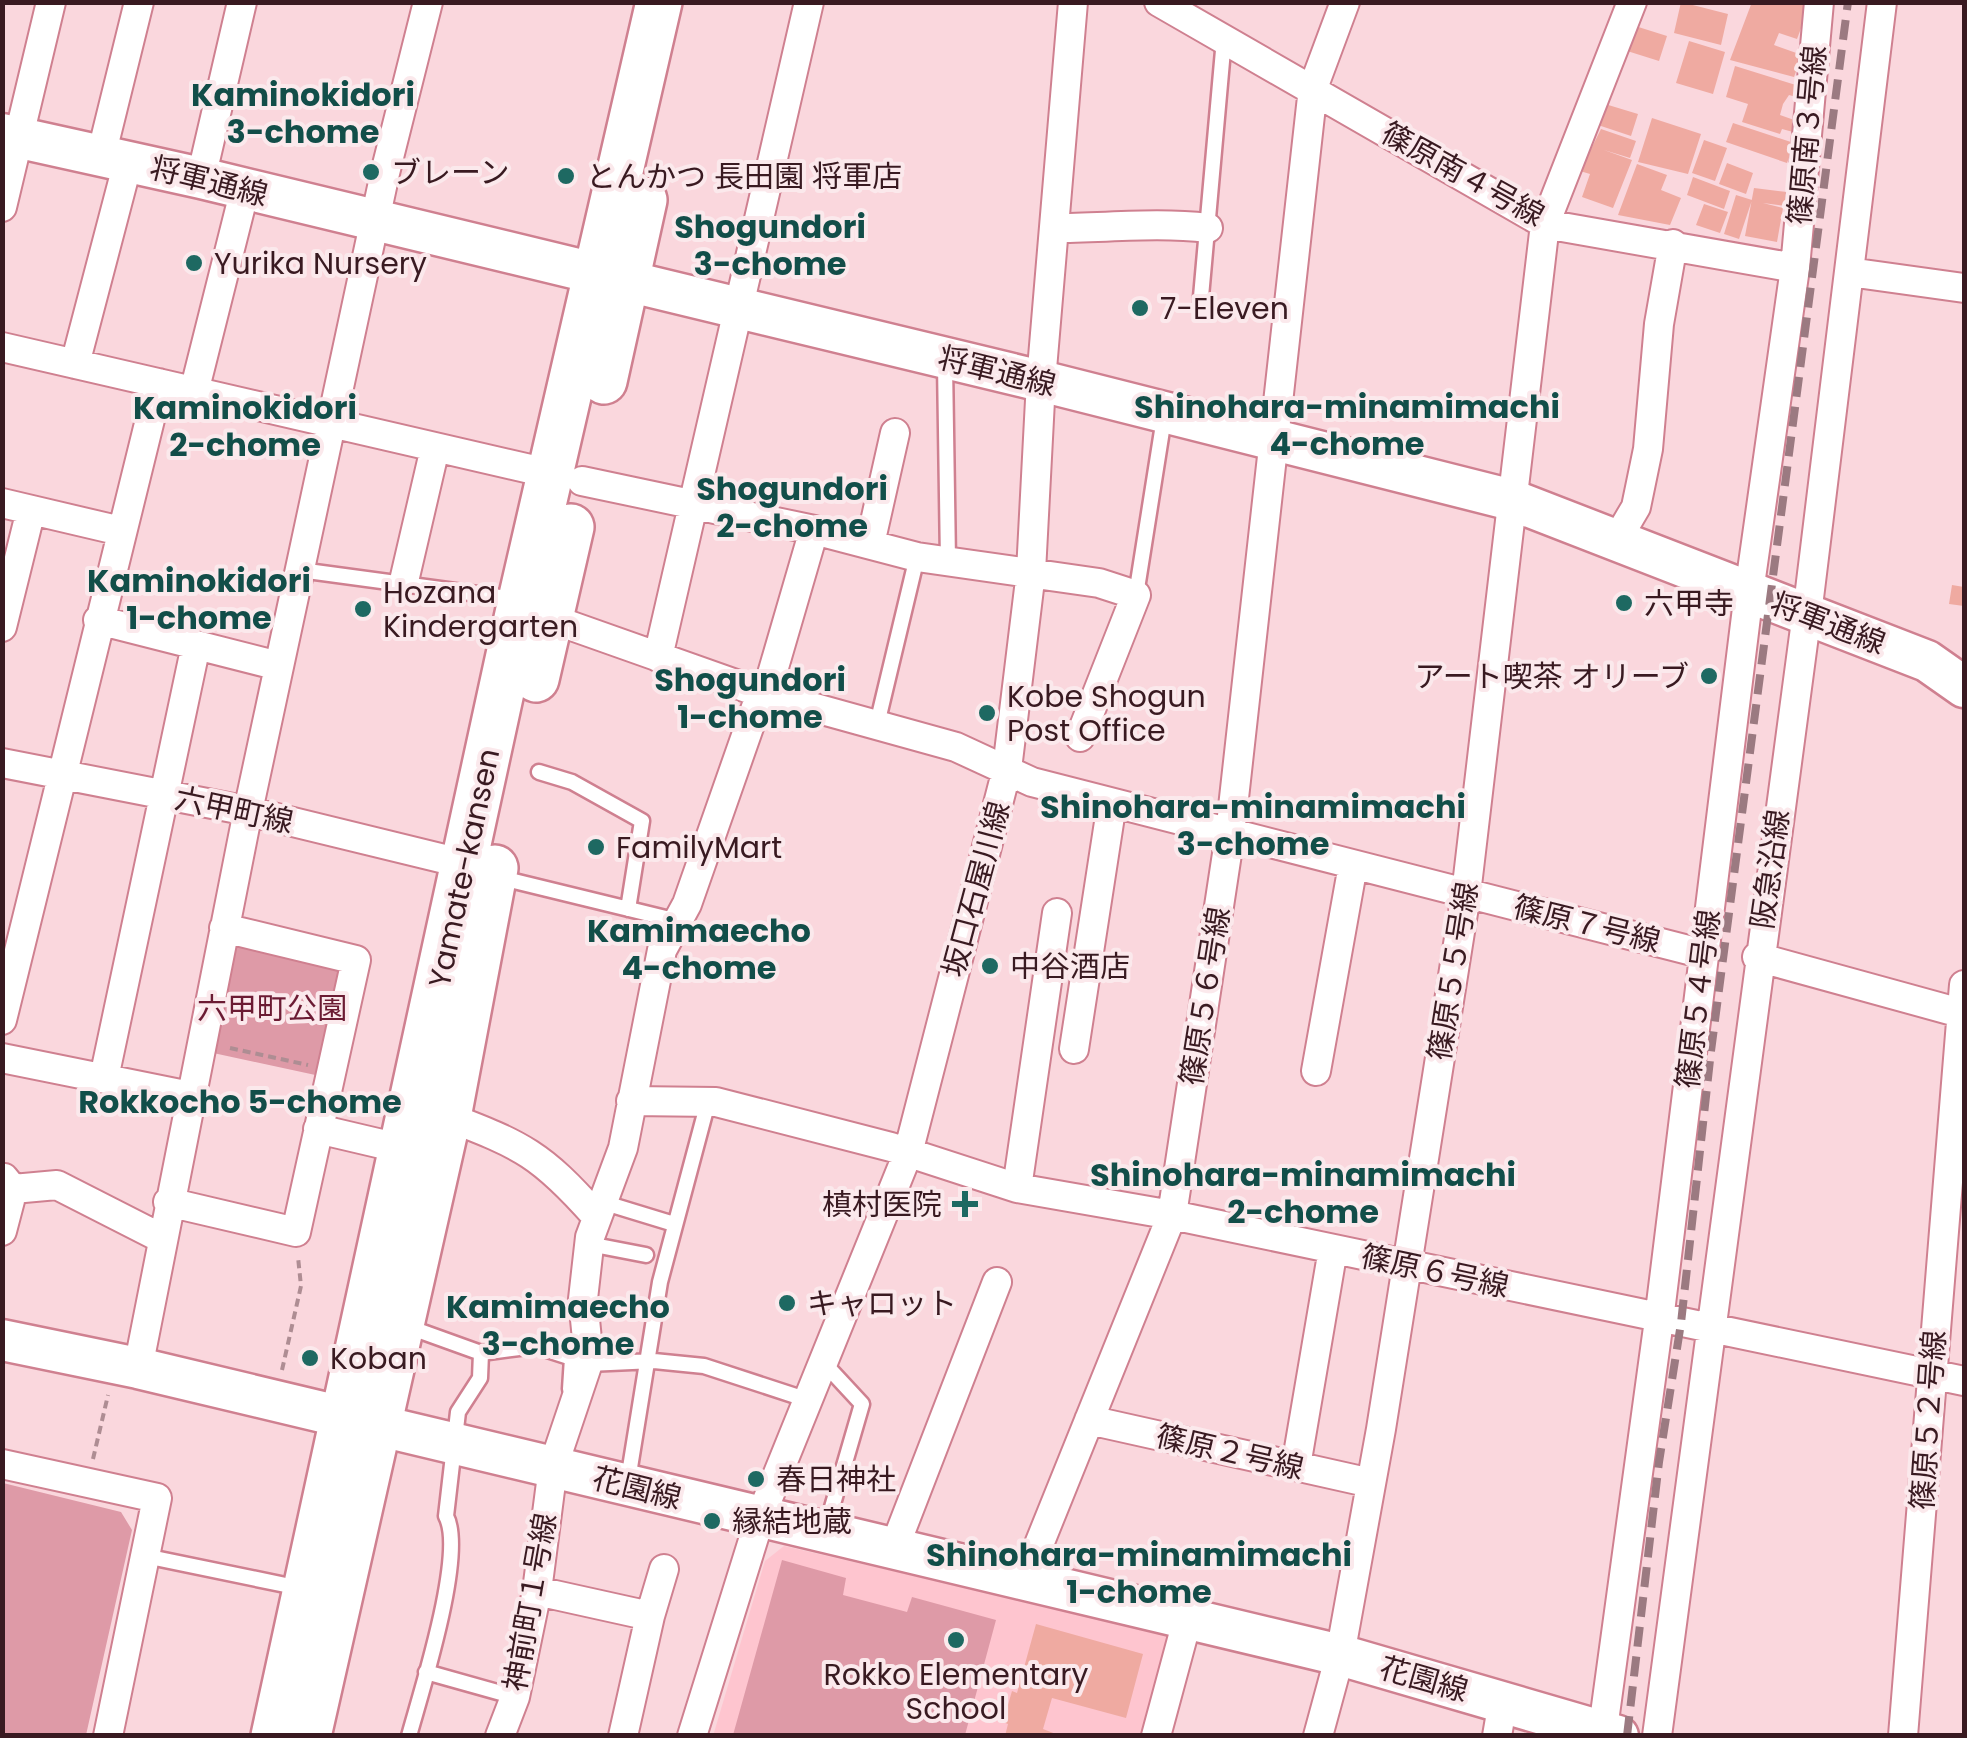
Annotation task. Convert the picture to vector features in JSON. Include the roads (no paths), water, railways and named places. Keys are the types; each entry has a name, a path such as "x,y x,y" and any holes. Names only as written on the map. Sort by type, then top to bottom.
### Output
{"main road":[{"name":"Yamate-kansen","path":"612,278 659,2"},
{"name":"Yamate-kansen","path":"308,1736 404,1149 465,864 535,609 612,278 688,2"},
{"name":"Yamate-kansen","path":"274,1736 306,1589 360,1421 400,1324 448,1117 535,609"}],"street":[{"path":"2,207 10,136 51,2"},
{"path":"76,364 139,2"},
{"path":"201,178 242,2"},
{"path":"127,1365 168,1202 279,666 378,224 385,173 428,2"},
{"path":"658,656 809,2"},
{"name":"坂口石屋川線","path":"692,1736 760,1518 908,1153 1008,769 1031,572 1041,381 1073,2"},
{"name":"篠原南４号線","path":"1159,2 1544,224 1795,268"},
{"name":"篠原５６号線","path":"1025,1579 1172,1215 1230,834 1313,88 1345,2"},
{"name":"篠原５５号線","path":"1318,1736 1340,1655 1371,1483 1466,894 1544,224 1632,2"},
{"name":"篠原南３号線","path":"1795,268 1818,2"},
{"name":"阪急沿線","path":"1657,1736 1714,1328 1757,957 1806,614 1882,2"},
{"name":"将軍通線","path":"10,136 201,178 378,224 1041,381 1512,500 1927,661 1963,683"},
{"path":"194,392 246,189"},
{"path":"1054,228 1135,229 1167,223 1208,228"},
{"path":"1616,540 1636,507 1648,450 1659,324 1673,244"},
{"name":"篠原５４号線","path":"1607,1734 1749,592 1795,268"},
{"path":"1849,272 1964,288"},
{"path":"2,348 567,478 814,530 918,557 1099,583 1136,595 1080,736"},
{"path":"2,1020 59,775 159,383"},
{"path":"870,544 896,433"},
{"path":"404,581 435,448"},
{"path":"2,504 121,532"},
{"path":"2,627 31,510"},
{"name":"神前町１号線","path":"500,1736 515,1697 537,1591 553,1468 588,1364 584,1299 589,1244 598,1208 623,1148 662,950 678,921 761,693 770,680 814,530"},
{"name":"篠原７号線","path":"535,609 761,693 956,747 1032,782 1704,954"},
{"path":"98,620 279,666"},
{"path":"104,1078 196,646"},
{"name":"六甲町線","path":"2,763 248,811 465,864"},
{"path":"1074,1050 1112,803"},
{"path":"1316,1072 1353,865"},
{"path":"1016,1188 1057,913"},
{"path":"168,1202 296,1232 356,960 224,928"},
{"path":"1757,957 1964,1004"},
{"name":"篠原５２号線","path":"1905,1735 1931,1372 1964,1004"},
{"path":"2,1058 190,1096"},
{"name":"篠原６号線","path":"631,1100 708,1102 908,1153 1016,1188 1172,1215 1964,1381"},
{"path":"448,1117 509,1140 551,1165 598,1208"},
{"path":"318,1130 404,1149"},
{"path":"2,1232 8,1182 57,1185 160,1238"},
{"path":"1296,1466 1333,1249"},
{"path":"893,1550 997,1282"},
{"name":"花園線","path":"2,1340 127,1365 1340,1655 1500,1719 1607,1734"},
{"name":"篠原２号線","path":"1090,1420 1371,1483"},
{"path":"2,1464 157,1498 108,1736"},
{"path":"623,1736 664,1570"},
{"path":"537,1591 650,1616"},
{"path":"1156,1736 1187,1620"}],"lane":[{"path":"1200,308 1224,39"},
{"path":"944,358 948,561"},
{"path":"1136,595 1165,412"},
{"path":"877,724 918,557"},
{"path":"300,570 404,581 535,609"},
{"path":"539,772 572,782 642,821 628,909"},
{"path":"514,880 678,921"},
{"path":"627,1485 674,1224 708,1102"},
{"path":"598,1208 674,1224"},
{"path":"589,1244 646,1255"},
{"path":"400,1324 481,1353 535,1346 572,1358 569,1405 574,1413"},
{"path":"409,1736 448,1580 450,1525 446,1516 458,1412 480,1378 481,1353"},
{"path":"588,1364 648,1361 704,1366 808,1400"},
{"path":"823,1362 862,1404 824,1534"},
{"path":"145,1556 306,1589"},
{"path":"426,1672 515,1697"}],"railway":[{"path":"1627,1736 1659,1462 1681,1323 1711,1051 1848,2"}],"place":[{"name":"ブレーン","path":"371,172"},
{"name":"とんかつ 長田園 将軍店","path":"566,176"},
{"name":"Yurika Nursery","path":"194,263"},
{"name":"7-Eleven","path":"1140,308"},
{"name":"六甲寺","path":"1624,603"},
{"name":"Hozana Kindergarten","path":"363,609"},
{"name":"アート喫茶 オリーブ","path":"1709,676"},
{"name":"Kobe Shogun Post Office","path":"987,713"},
{"name":"FamilyMart","path":"596,847"},
{"name":"中谷酒店","path":"990,966"},
{"name":"槙村医院","path":"965,1204"},
{"name":"キャロット","path":"787,1303"},
{"name":"Koban","path":"310,1358"},
{"name":"春日神社","path":"756,1479"},
{"name":"縁結地蔵","path":"712,1521"},
{"name":"Rokko Elementary School","path":"956,1640"}],"district":[{"name":"Kaminokidori 3-chome","path":"303,112"},
{"name":"Shogundori 3-chome","path":"770,244"},
{"name":"Shinohara-minamimachi 4-chome","path":"1347,424"},
{"name":"Kaminokidori 2-chome","path":"245,426"},
{"name":"Shogundori 2-chome","path":"792,506"},
{"name":"Kaminokidori 1-chome","path":"199,598"},
{"name":"Shogundori 1-chome","path":"750,698"},
{"name":"Shinohara-minamimachi 3-chome","path":"1253,824"},
{"name":"Kamimaecho 4-chome","path":"699,948"},
{"name":"Rokkocho 5-chome","path":"240,1101"},
{"name":"Shinohara-minamimachi 2-chome","path":"1303,1192"},
{"name":"Kamimaecho 3-chome","path":"558,1324"},
{"name":"Shinohara-minamimachi 1-chome","path":"1139,1572"}],"park label":[{"name":"六甲町公園","path":"272,1008"}]}
